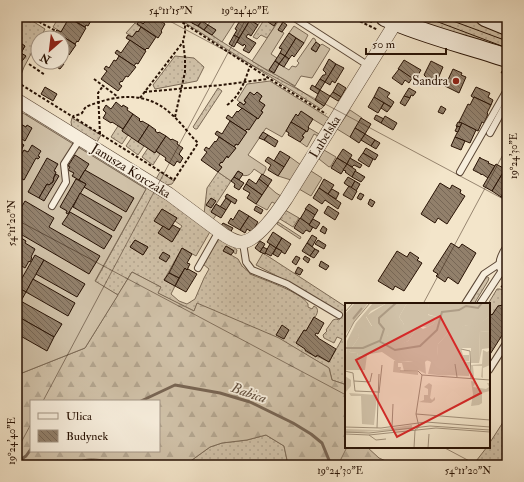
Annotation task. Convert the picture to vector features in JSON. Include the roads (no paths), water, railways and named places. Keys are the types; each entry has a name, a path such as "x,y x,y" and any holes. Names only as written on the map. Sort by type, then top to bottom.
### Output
{"street":[{"path":"392,19 407,22 418,17"},
{"path":"485,17 507,26"},
{"name":"Lubelska","path":"243,243 260,232 275,215 286,199 369,66 392,19"},
{"path":"392,19 437,37 507,58"},
{"name":"Janusza Korczaka","path":"17,100 169,194 219,232 232,240 243,243"}],"lane":[{"path":"293,17 369,66"},
{"path":"460,172 507,90"},
{"path":"490,133 507,102"},
{"path":"52,206 66,182 64,164 80,139"},
{"path":"198,268 219,232"},
{"path":"243,243 246,262 252,270 286,284 339,315"},
{"path":"507,246 502,254 499,264 501,272 507,277"},
{"path":"466,303 484,274 499,264"},
{"path":"481,303 501,272"},
{"path":"490,368 507,343"}],"waterway":[{"name":"Babica","path":"143,400 175,385 220,393 250,402 293,423 311,434 322,443 331,465"},
{"name":"Babica","path":"17,462 26,456 30,450"}],"tram line":[{"path":"425,17 507,48"},
{"path":"442,17 507,41"}],"place":[{"name":"Sandra","path":"456,81"}]}
